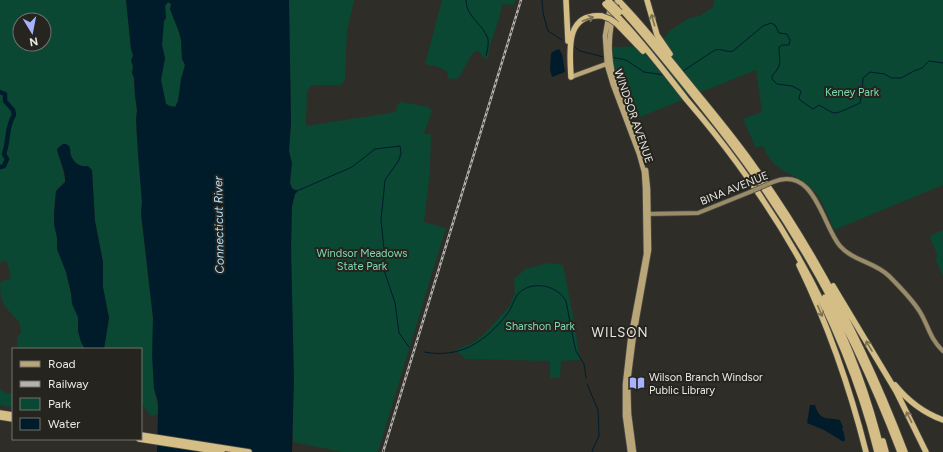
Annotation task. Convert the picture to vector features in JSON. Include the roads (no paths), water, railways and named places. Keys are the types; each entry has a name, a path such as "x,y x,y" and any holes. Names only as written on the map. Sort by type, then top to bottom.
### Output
{"highway":[{"path":"566,0 569,71 571,77"},
{"path":"611,0 647,32 666,64"},
{"path":"647,0 666,64 665,73 682,84 737,143 757,170 792,224 817,265 866,360 889,410 905,452"},
{"path":"605,1 619,7 740,155 784,218 824,287 865,368 900,452"},
{"path":"571,77 570,42 573,30 579,23 592,16 602,16 611,19 666,64 680,72 682,84 738,163 788,238 820,296 842,345 860,391 877,452"},
{"path":"682,84 747,168 793,237 834,314 870,405 886,452"},
{"path":"788,238 829,333 845,378 865,452"},
{"path":"817,265 826,274 882,368 901,401 926,452"},
{"path":"865,368 896,452"},
{"path":"882,368 910,401 926,412 943,420"},
{"path":"865,393 882,452"},
{"path":"0,413 12,415"},
{"path":"0,417 12,419"},
{"path":"142,435 248,452"},
{"path":"142,439 222,452"}],"main road":[{"name":"WINDSOR AVENUE","path":"611,0 606,28 608,59 617,91 637,143 644,172 647,214 644,271 628,376 629,414 634,452"},
{"name":"WINDSOR AVENUE","path":"608,59 610,32 619,7"},
{"path":"571,77 608,59"},
{"name":"WINDSOR AVENUE","path":"630,452 625,407 625,375 630,340 644,271"}],"street":[{"name":"BINA AVENUE","path":"647,214 698,213 773,182 782,179 790,179 811,193 817,200 833,235 840,246 850,254 878,267 888,275 916,306 922,315 931,337 943,351"}],"water":[{"name":"Connecticut River","path":"126,0 289,0 291,123 289,151 292,163 290,183 294,190 297,190 292,206 291,247 294,379 292,452 157,452 158,402 154,389 152,355 153,318 141,213 142,202 136,120 137,110 134,78 132,73 133,66 131,61 133,55 131,49","holes":["168,2 171,4 170,9 179,32 182,59 185,65 181,79 178,101 175,107 166,104 161,80 165,58 162,45 164,21 166,18 165,6"]},
{"path":"559,49 562,54 565,72 552,77 550,70 551,53"},
{"path":"63,144 66,144 69,146 71,156 76,163 83,166 88,166 92,170 95,221 103,262 103,287 109,318 104,348 84,348 81,342 78,331 78,317 72,304 66,272 57,249 57,238 54,224 56,191 65,182 65,178 57,149"},
{"path":"810,405 815,405 819,414 825,418 840,420 843,427 842,429 845,441 842,441 824,430 807,423"}],"waterway":[{"path":"466,0 472,16 486,33 488,39 486,56"},
{"path":"542,0 543,13 548,31 562,40"},
{"path":"683,71 715,50 733,51 763,26 771,23 775,25 779,33 787,34 790,40 789,45 782,45 779,47 779,65 772,76 772,79 777,84 792,86 800,90 800,100 813,109 819,105 833,113 840,112 860,103 863,78 870,72 885,74 891,78 901,78 922,68 929,61 943,63"},
{"path":"575,47 580,51 604,57"},
{"path":"611,57 626,60 644,72 664,75"},
{"path":"0,92 5,94 5,101 13,110 14,115 11,120 4,154 7,159 4,166 0,167"},
{"path":"297,191 352,167 375,149 400,146 401,153 399,160 385,180 381,220 385,258 384,270 395,303 399,333 409,347"},
{"path":"424,352 450,353 472,346 491,332 500,323 508,313 516,296 520,292 532,286 545,286 552,288 566,301 576,351 584,364 586,378"},
{"path":"587,384 598,410 599,436 592,452"}],"railway":[{"path":"383,452 521,0"}],"place":[{"name":"Wilson Branch Windsor Public Library","path":"637,383"}],"district":[{"name":"WILSON","path":"620,332"}],"park label":[{"name":"Keney Park","path":"852,92"},
{"name":"Windsor Meadows State Park","path":"362,259"},
{"name":"Sharshon Park","path":"540,326"}]}
